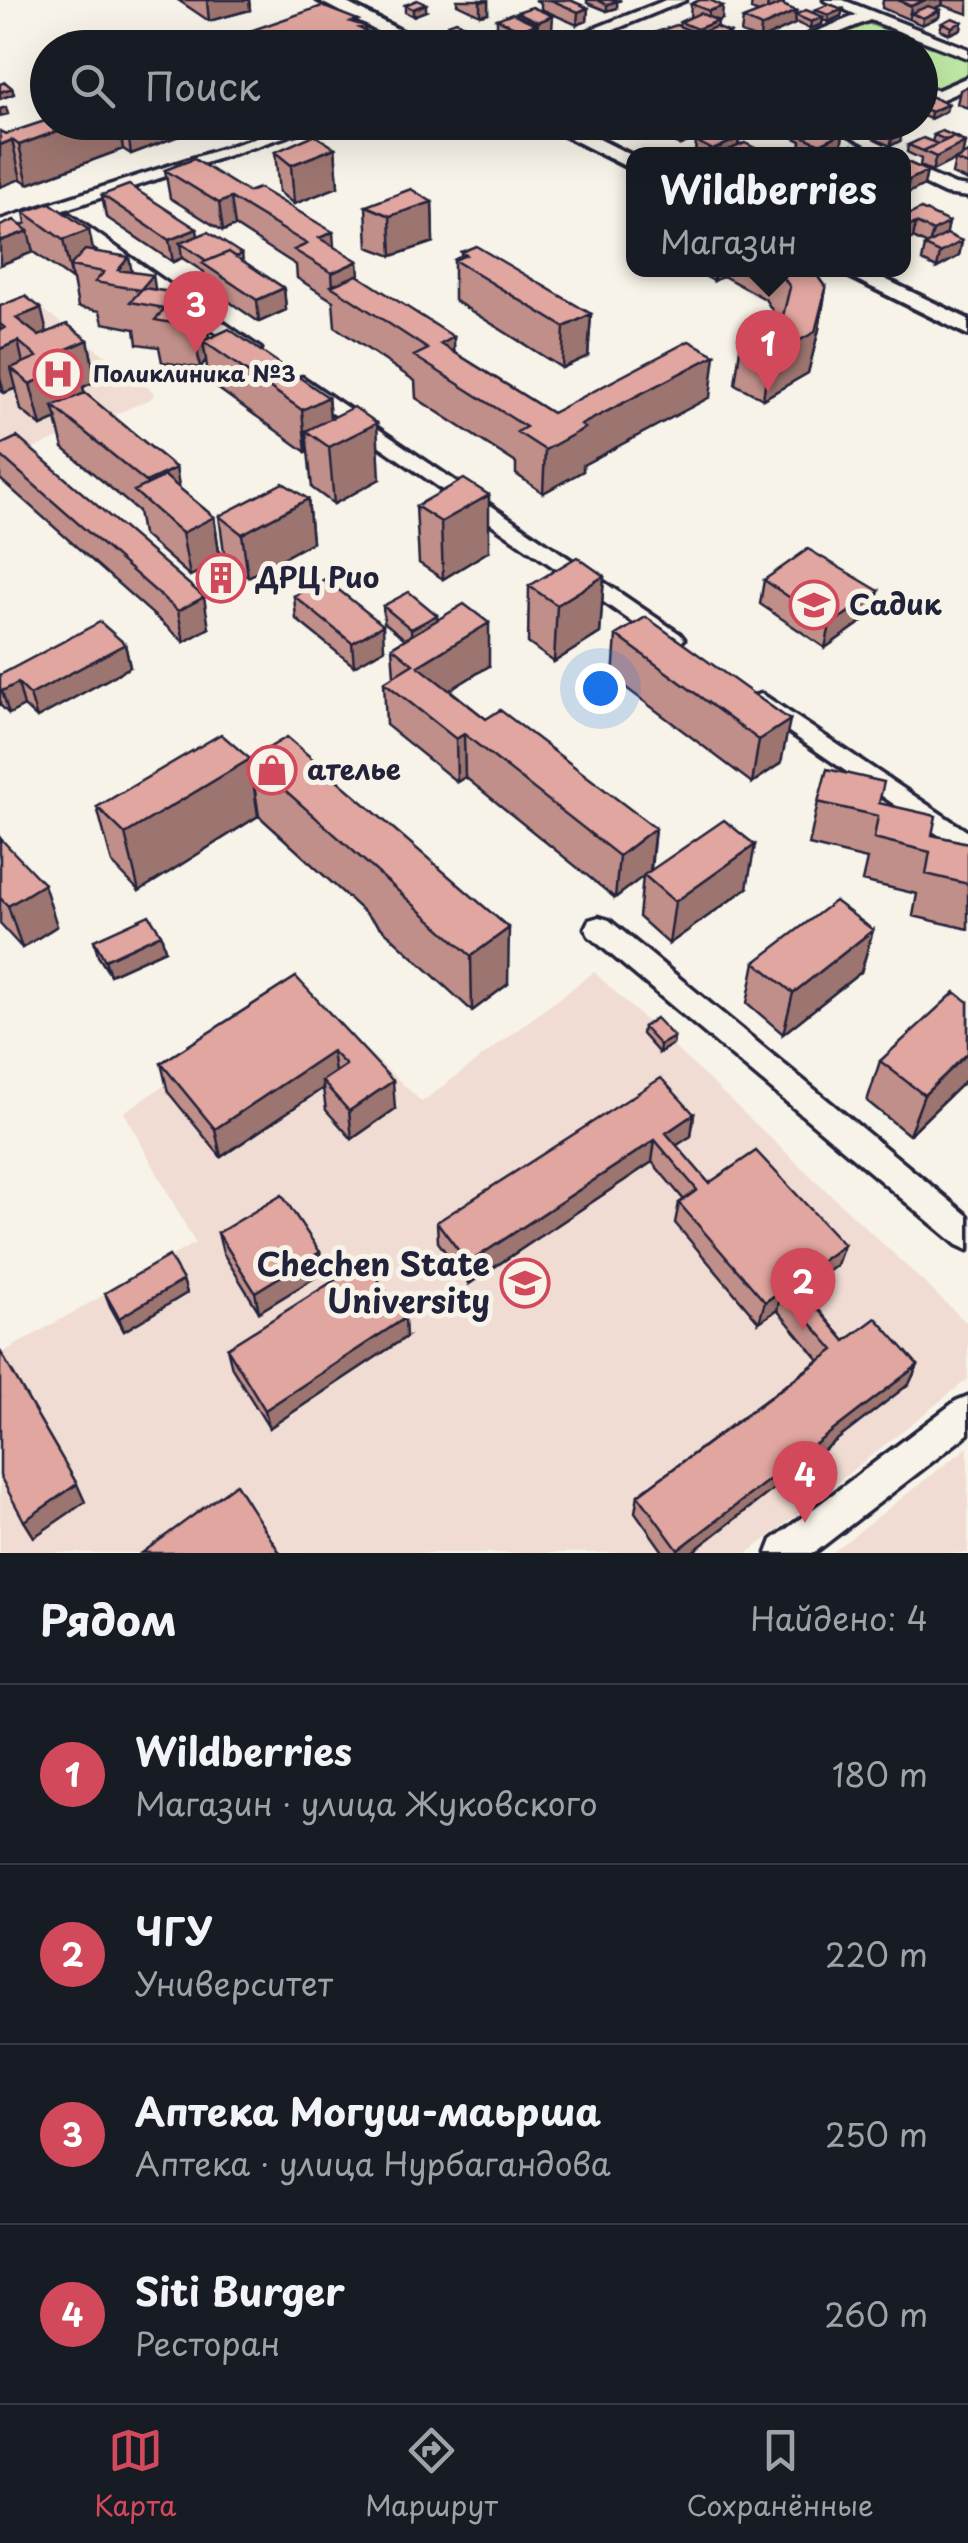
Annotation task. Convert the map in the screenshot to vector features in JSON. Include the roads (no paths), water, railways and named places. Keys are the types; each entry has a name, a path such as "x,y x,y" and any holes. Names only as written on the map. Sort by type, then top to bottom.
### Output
{"main road":[{"path":"300,0 360,30"},
{"path":"338,2 391,30"},
{"path":"584,140 626,161"},
{"path":"862,277 968,328"},
{"path":"892,277 968,314"}],"street":[{"path":"598,30 679,0"},
{"path":"831,0 908,30"},
{"path":"833,30 870,15"},
{"path":"938,42 968,54"},
{"path":"938,95 968,82"},
{"path":"0,226 266,140"},
{"path":"911,172 951,190 968,192"},
{"path":"51,209 696,656"},
{"path":"742,688 968,845"},
{"path":"599,928 968,1235"},
{"path":"785,1553 968,1413"}],"place":[{"name":"Аптека Могуш-маьрша","path":"196,353"},
{"name":"Поликлиника №3","path":"58,374"},
{"name":"Wildberries","path":"768,392"},
{"name":"ДРЦ Рио","path":"221,578"},
{"name":"Садик","path":"814,605"},
{"name":"ателье","path":"272,770"},
{"name":"Chechen State University","path":"525,1283"},
{"name":"ЧГУ","path":"803,1330"},
{"name":"Siti Burger","path":"805,1523"}]}
